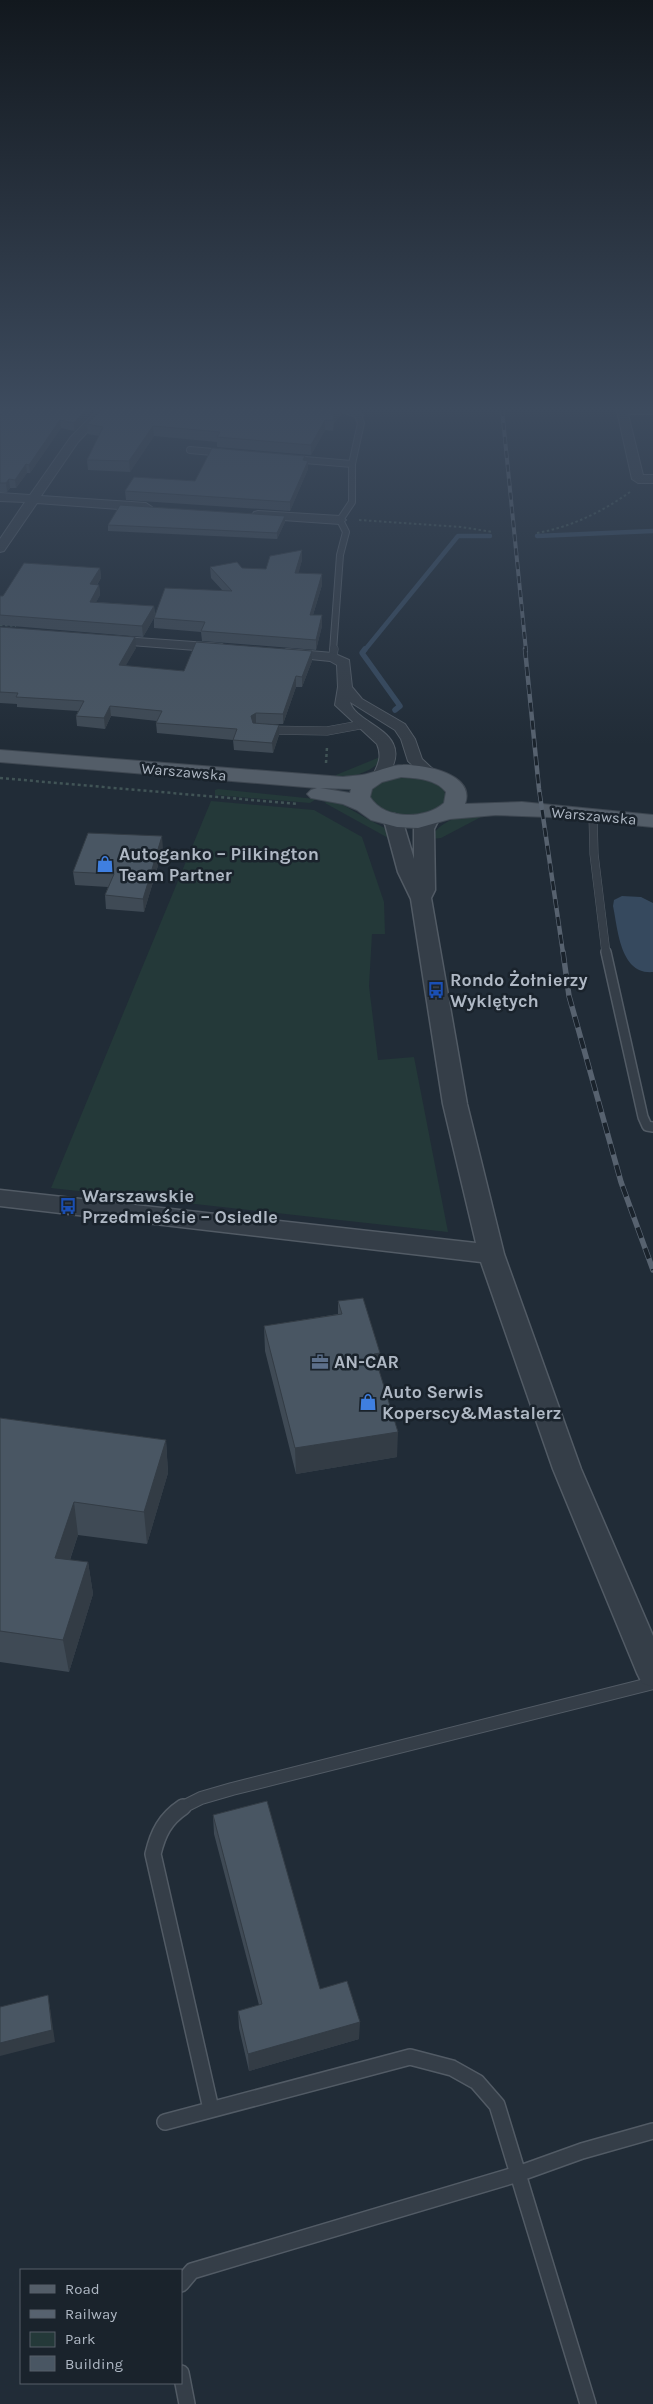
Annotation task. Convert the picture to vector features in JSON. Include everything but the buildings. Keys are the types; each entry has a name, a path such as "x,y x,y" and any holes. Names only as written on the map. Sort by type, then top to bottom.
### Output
{"main road":[{"name":"Warszawska","path":"0,756 272,779 343,783 375,778"},
{"name":"Warszawska","path":"0,765 322,795 348,799 362,805"},
{"path":"401,771 430,774 442,778 454,789 456,800 453,807 437,816 408,822 394,820 370,812 362,805 359,798 360,790 375,778 401,771"},
{"name":"Warszawska","path":"454,789 490,797 653,813"},
{"name":"Warszawska","path":"437,816 466,809 488,808 653,821"}],"street":[{"path":"0,548 19,521"},
{"path":"98,639 235,649"},
{"path":"274,652 333,657 344,663 345,687 342,705 378,733 384,744 387,760 386,766 375,778"},
{"path":"345,687 357,702 400,727 408,739 415,761 430,774"},
{"path":"421,898 425,890 424,829 437,816"},
{"path":"394,820 402,843 413,890 421,898 455,1104 491,1254 567,1469 653,1673"},
{"path":"0,1198 491,1254"}],"lane":[{"path":"333,657 340,555 346,532 341,521"},
{"path":"256,729 327,732 365,724"},
{"path":"593,815 592,828 597,898 611,979 643,1117 647,1126 653,1127"},
{"path":"211,2109 153,1854 154,1845 169,1816 198,1799 247,1785 653,1683"},
{"path":"165,2122 410,2057 452,2068 477,2082 497,2105 588,2404"},
{"path":"182,2283 192,2271 518,2174 582,2151 653,2132"},
{"path":"182,2378 187,2404"}],"path":[{"path":"364,521 440,525 493,532"},
{"path":"537,533 547,532 572,521"},
{"path":"326,765 327,732"},
{"path":"0,778 300,804"}],"green space":[{"path":"380,757 380,762 364,772 353,776 335,778 336,775"},
{"path":"395,776 436,782 445,793 445,801 435,810 421,815 405,817 386,812 370,802 369,791 378,782"},
{"path":"215,790 316,799 310,803 215,795"},
{"path":"327,800 342,805 386,829 389,831 390,839 325,803"},
{"path":"211,801 314,810 362,837 384,902 385,934 372,934 369,986 378,1060 414,1057 448,1232 51,1188"},
{"path":"482,812 481,817 441,838 431,839 439,827 445,823"}],"water":[{"path":"622,896 641,897 653,903 653,972 642,971 634,966 622,949 613,906 614,900"}],"waterway":[{"path":"537,536 653,531"},
{"path":"364,651 458,536 490,536"},
{"path":"365,649 362,653 400,706 395,710"}],"railway":[{"path":"513,521 526,651"},
{"path":"525,649 539,789 563,953"},
{"path":"563,952 569,996 621,1182 653,1270"}],"place":[{"name":"Autoganko – Pilkington Team Partner","path":"105,864"},
{"name":"Rondo Żołnierzy Wyklętych","path":"436,990"},
{"name":"Warszawskie Przedmieście – Osiedle","path":"68,1206"},
{"name":"AN-CAR","path":"320,1362"},
{"name":"Auto Serwis Koperscy&Mastalerz","path":"368,1402"}]}
